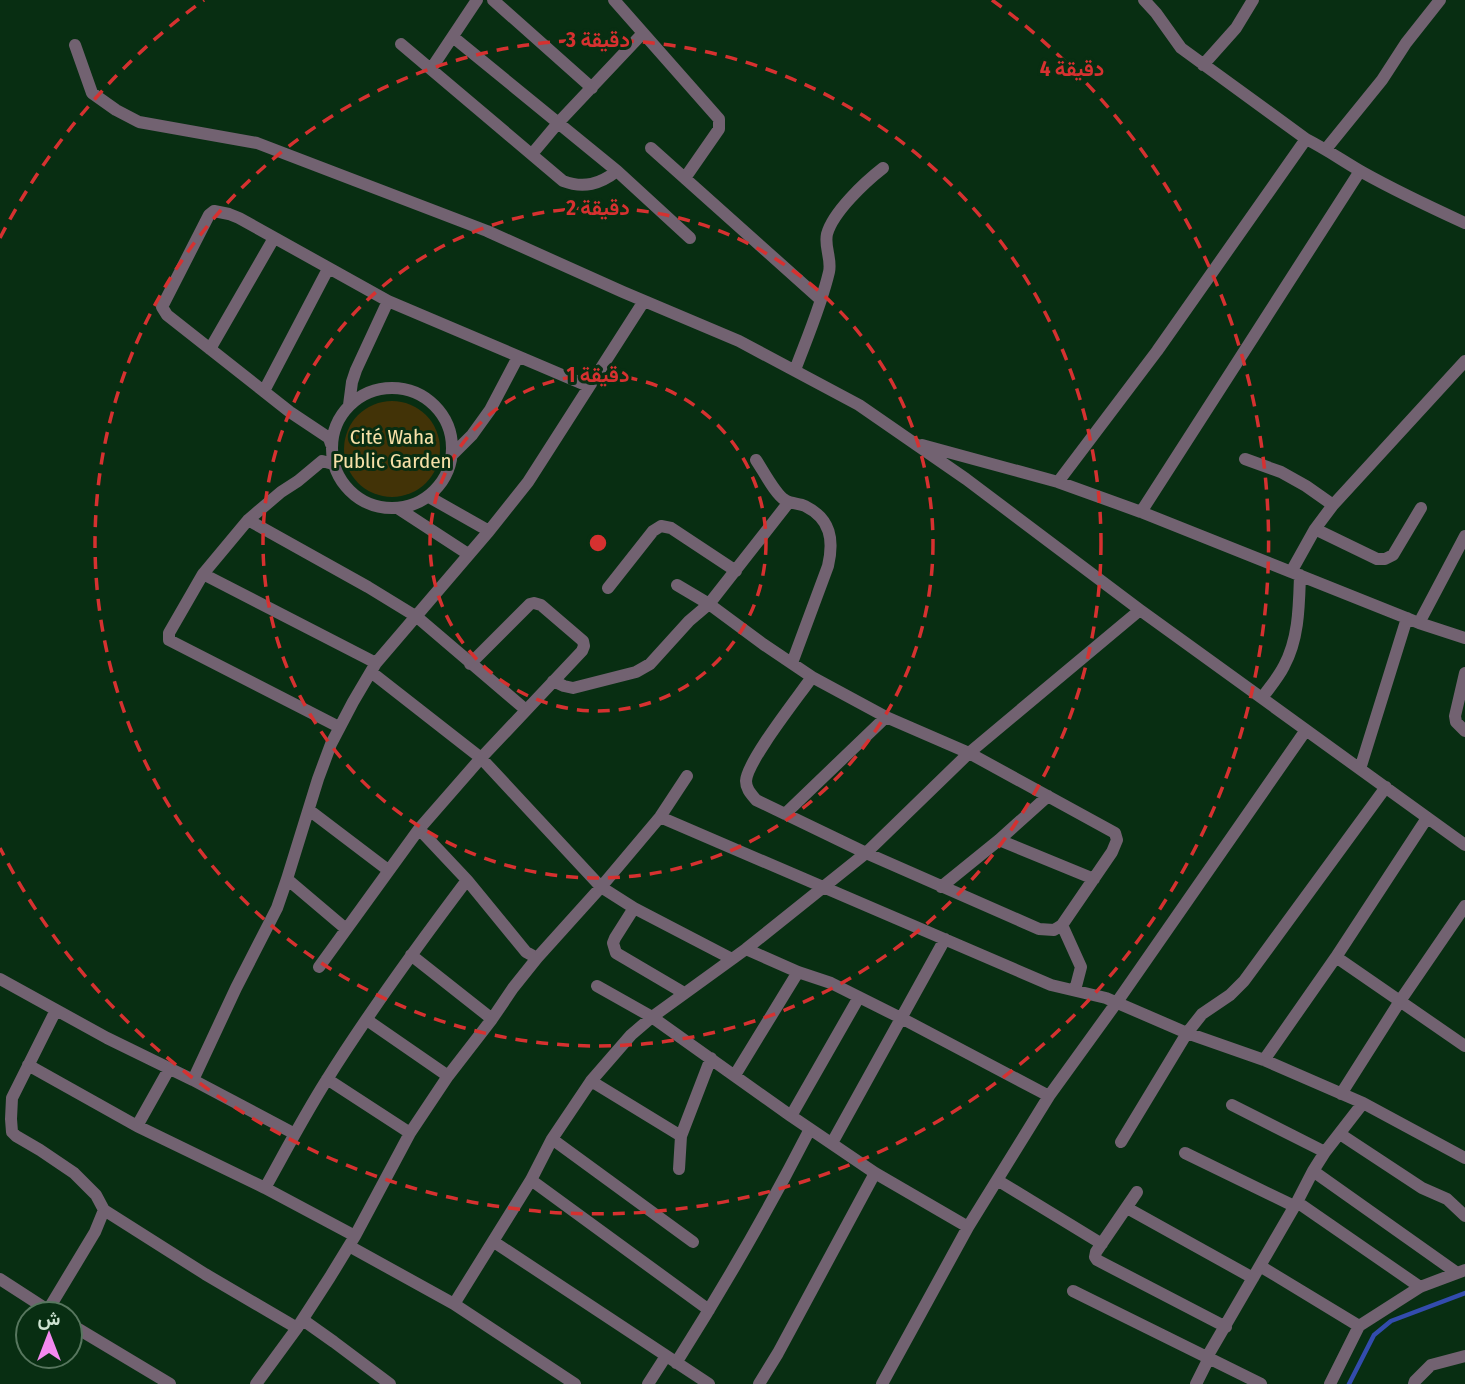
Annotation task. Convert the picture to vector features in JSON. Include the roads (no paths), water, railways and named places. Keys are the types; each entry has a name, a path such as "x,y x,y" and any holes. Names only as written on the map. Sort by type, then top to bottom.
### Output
{"street":[{"path":"431,69 477,0"},
{"path":"493,0 592,88"},
{"path":"614,0 719,119 719,129 685,177"},
{"path":"1203,65 1236,27 1253,0"},
{"path":"1326,149 1382,80 1406,43 1440,0"},
{"path":"1147,1 1181,48 1306,139 1409,198 1465,223"},
{"path":"532,154 642,34"},
{"path":"453,37 617,171 690,237"},
{"path":"401,44 563,181 572,185 591,185 617,171"},
{"path":"75,45 92,93 139,122 257,143 487,231 739,341 859,405 966,479 1140,610 1465,845"},
{"path":"1058,482 1173,330 1306,139"},
{"path":"651,148 821,300"},
{"path":"795,370 830,268 827,236 832,223 856,191 883,168"},
{"path":"1141,512 1360,171"},
{"path":"331,444 340,416 349,405 367,393 387,388 408,390 427,399 442,414 451,433 453,454 441,485 429,497 415,505 399,509 365,503 351,493 340,480 333,464 330,438 290,412 167,316 162,307 209,215 214,211 229,214 388,302 588,386"},
{"path":"210,349 274,238"},
{"path":"264,391 328,269"},
{"path":"193,1080 271,920 288,879 323,767 339,727 374,667 528,482 644,300"},
{"path":"349,405 356,370 388,302"},
{"path":"453,454 483,420 517,357"},
{"path":"1262,698 1284,667 1294,640 1299,613 1296,574 1315,529 1333,505 1465,361"},
{"path":"915,443 1058,482 1465,638"},
{"path":"966,479 976,459"},
{"path":"1245,459 1281,471 1333,505"},
{"path":"756,460 782,498 819,514 826,522 829,532 831,552 792,663"},
{"path":"333,464 322,461 248,520 203,574 169,633 169,640 339,727"},
{"path":"429,497 489,531"},
{"path":"553,681 573,688 636,672 650,664 689,621 709,604 789,502"},
{"path":"399,509 468,554"},
{"path":"1315,529 1377,559 1385,559 1395,552 1421,509"},
{"path":"248,520 417,617 526,710"},
{"path":"608,589 653,531 661,526 671,528 736,570"},
{"path":"1360,769 1413,620 1465,536"},
{"path":"203,574 374,667 481,758 601,887 634,908 732,959"},
{"path":"677,585 709,604 813,677 886,717 969,753 1112,831 1117,836 1112,852 1062,925 1054,930 1039,929 866,853 756,800 747,788 747,774 762,748 813,677"},
{"path":"319,967 419,828 582,651 583,640 538,603 530,604 470,664"},
{"path":"454,1304 531,1180 552,1139 591,1081 631,1035 866,853 969,753 1140,610"},
{"path":"1465,673 1455,716 1456,722 1465,731"},
{"path":"785,814 886,717"},
{"path":"883,1384 968,1227 1049,1096 1306,730"},
{"path":"256,1384 300,1324 352,1241 410,1133 448,1076 537,958 660,817 687,776"},
{"path":"1121,1142 1187,1033 1202,1014 1230,995 1244,981 1386,787"},
{"path":"941,887 1048,796"},
{"path":"309,810 388,870"},
{"path":"660,817 1051,985 1117,1002 1187,1033 1264,1060 1363,1103 1465,1158"},
{"path":"1264,1060 1336,957 1427,818"},
{"path":"419,828 467,880 526,952 537,958"},
{"path":"999,840 1094,879"},
{"path":"288,879 346,929"},
{"path":"265,1188 327,1079 411,955 467,880"},
{"path":"1341,1094 1465,906"},
{"path":"634,908 613,943 616,953 684,993"},
{"path":"1062,925 1081,967 1075,990"},
{"path":"832,1143 945,939"},
{"path":"746,948 798,972 831,983 1049,1096"},
{"path":"411,955 492,1019"},
{"path":"1336,957 1465,1046"},
{"path":"735,1075 798,972"},
{"path":"0,979 295,1134"},
{"path":"597,986 652,1017 875,1173 968,1227"},
{"path":"791,1116 859,997"},
{"path":"56,1010 12,1098 12,1132 80,1179 96,1195 104,1210 205,1274 334,1342 390,1384"},
{"path":"367,1020 448,1076"},
{"path":"679,1170 681,1136 711,1058"},
{"path":"28,1065 136,1125 265,1188 454,1304 575,1384"},
{"path":"136,1125 169,1069"},
{"path":"327,1079 410,1133"},
{"path":"591,1081 681,1136"},
{"path":"1196,1384 1208,1357 1313,1171 1363,1103"},
{"path":"1232,1105 1325,1153"},
{"path":"648,1384 671,1360 709,1310 810,1129"},
{"path":"1340,1134 1422,1188 1447,1199 1465,1216"},
{"path":"552,1139 693,1242"},
{"path":"1185,1153 1295,1204 1420,1287"},
{"path":"1313,1171 1461,1272"},
{"path":"759,1384 875,1173"},
{"path":"531,1180 709,1310"},
{"path":"997,1180 1102,1244"},
{"path":"1137,1192 1096,1252 1097,1260 1226,1327"},
{"path":"1126,1208 1359,1326"},
{"path":"58,1300 104,1210"},
{"path":"494,1242 709,1384"},
{"path":"1330,1384 1359,1326 1420,1287 1461,1272"},
{"path":"0,1279 32,1300"},
{"path":"1073,1291 1261,1384"},
{"path":"84,1332 170,1384"},
{"path":"1414,1384 1431,1365 1465,1356"}],"waterway":[{"path":"1349,1384 1374,1335 1391,1321 1465,1293"}],"park label":[{"name":"Cité Waha Public Garden","path":"392,449"}]}
